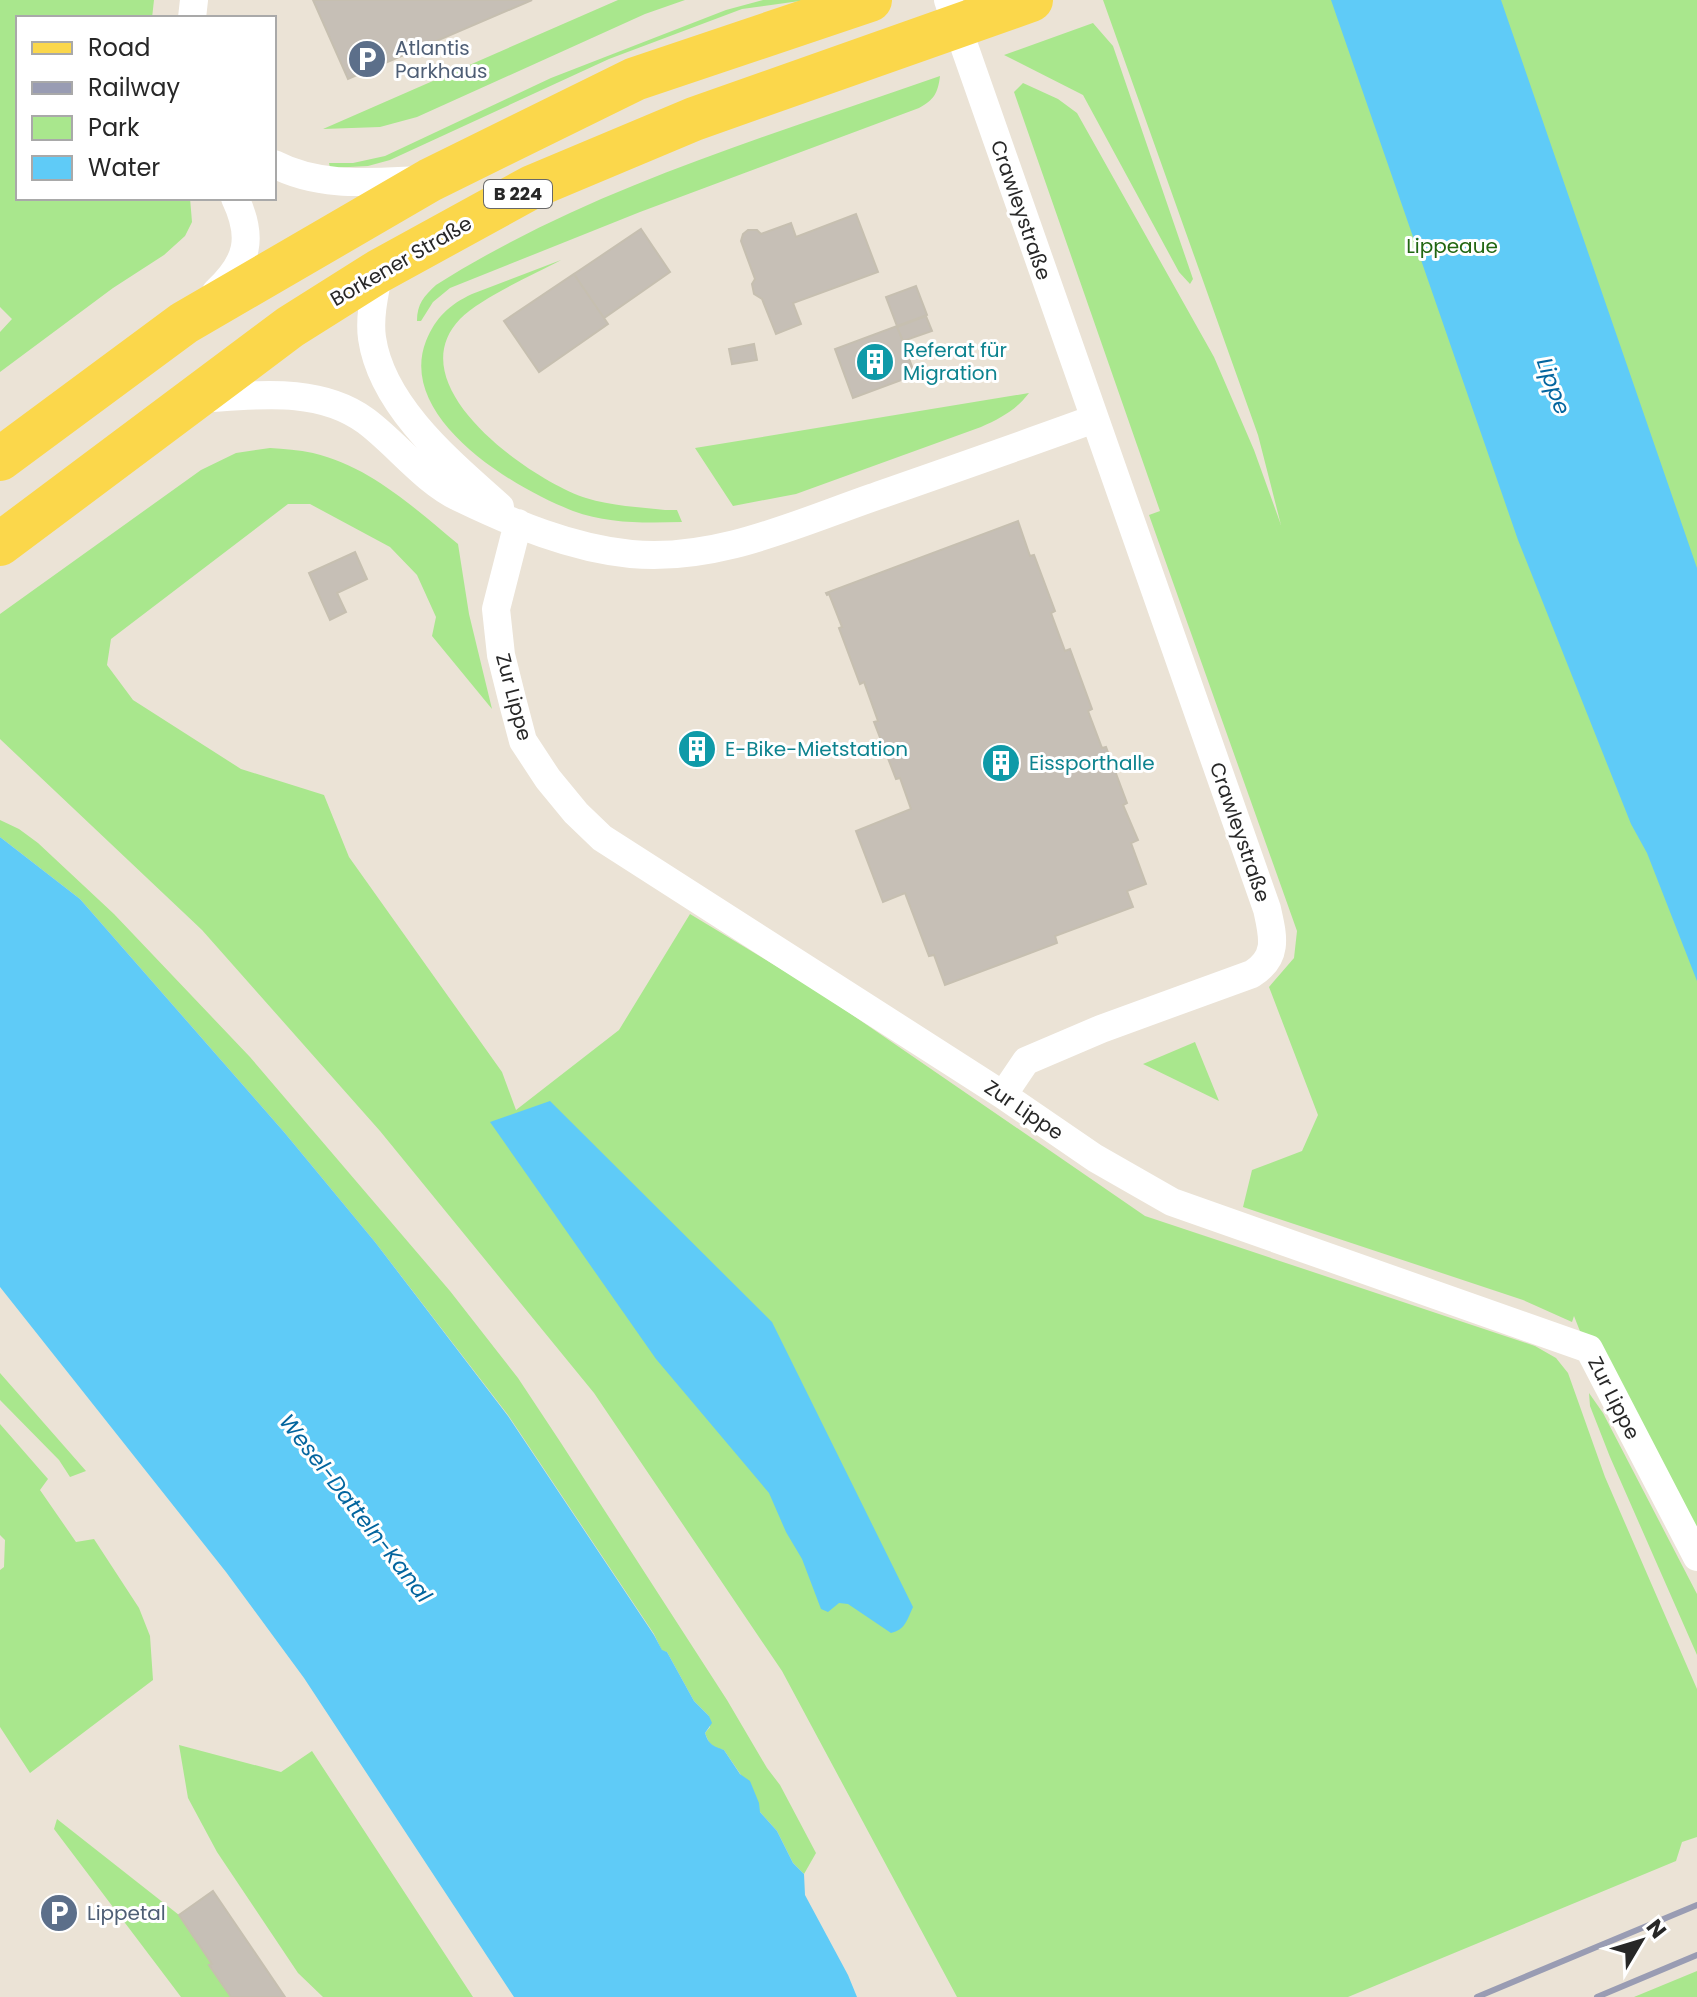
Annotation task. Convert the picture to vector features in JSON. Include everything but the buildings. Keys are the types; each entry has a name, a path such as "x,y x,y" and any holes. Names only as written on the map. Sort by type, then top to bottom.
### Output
{"main road":[{"name":"Borkener Straße","path":"0,544 290,327 379,271 532,187 694,119 1031,0"},
{"name":"B 224","path":"0,459 184,323 430,180 635,79 865,2"}],"street":[{"name":"Crawleystraße","path":"948,0 1267,909 1272,931 1271,953 1263,967 1252,974 1101,1029 1026,1061 1003,1095"},
{"path":"276,165 304,178 350,183 430,180"},
{"path":"184,323 230,279 243,260 247,247 243,215 236,200"},
{"path":"379,271 373,304 372,336 377,359 398,402 426,438 518,523"},
{"path":"192,399 290,395 335,405 366,421 406,459 456,496 569,544 633,554 706,552 764,536 1094,419"},
{"name":"Zur Lippe","path":"518,523 496,609 501,655 523,741 576,813 602,838 1003,1095 1095,1158 1172,1202 1589,1349 1697,1557"}],"green space":[{"path":"0,0 154,0 152,16 16,16 16,200 190,200 192,222 185,236 164,255 113,288 0,372 0,332 12,319 0,307"},
{"path":"618,0 685,0 645,14 417,117 380,127 323,129"},
{"path":"763,0 807,0 742,9 609,59 390,160 368,166 330,168 329,163 353,163 385,156 551,78 726,10"},
{"name":"Lippeaue","path":"1103,0 1697,0 1697,1556 1585,1344 1574,1316 1572,1322 1523,1300 1243,1207 1252,1170 1302,1151 1318,1115 1269,987 1294,958 1297,931 1149,515 1160,511 1014,92 1023,83 1058,99 1077,113 1214,357 1254,450 1281,525 1258,435"},
{"path":"1093,23 1113,46 1193,279 1190,284 1179,272 1083,95 1004,55"},
{"path":"940,76 934,95 919,108 640,212 450,288 433,302 421,321 417,321 422,301 436,285 555,220 618,192 746,143"},
{"path":"561,260 494,295 460,319 445,345 445,373 457,400 478,427 505,451 562,488 605,503 677,510 682,522 600,518 549,501 493,468 466,447 444,423 428,397 421,370 426,341 444,313 472,294"},
{"path":"1029,393 1008,413 981,427 796,494 733,506 695,448"},
{"path":"270,448 313,453 354,468 390,490 458,544 469,614 492,709 432,636 436,617 417,575 390,547 310,504 288,504 111,639 107,665 133,700 241,769 324,795 349,857 502,1072 516,1110 619,1030 690,914 819,992 1145,1216 1535,1346 1556,1358 1568,1373 1605,1477 1697,1689 1697,1837 1682,1842 1676,1861 1348,1997 957,1997 782,1671 594,1393 380,1131 202,930 0,739 0,614 201,470 236,453"},
{"path":"0,820 38,843 114,914 250,1057 450,1291 518,1378 780,1785 816,1853 804,1874 793,1863 777,1831 760,1812 724,1750 710,1743 705,1733 710,1727 709,1716 694,1701 667,1652 662,1651 654,1634 508,1415 375,1242 284,1132 80,899 0,837"},
{"path":"1195,1042 1219,1101 1143,1064"},
{"path":"0,1373 86,1471 70,1477 59,1460 0,1400"},
{"path":"1589,1393 1603,1413 1697,1594 1697,1655 1610,1457 1590,1406"},
{"path":"0,1424 48,1479 40,1490 76,1542 94,1539 139,1608 150,1636 153,1680 30,1773 0,1727 0,1570 4,1567 5,1540 0,1535"},
{"path":"179,1745 281,1772 312,1751 473,1997 323,1997 298,1973 217,1852 188,1798"},
{"path":"57,1819 179,1915 231,1997 181,1997 54,1829"},
{"path":"1697,1971 1697,1997 1634,1997"}],"water":[{"name":"Lippe","path":"1331,0 1501,0 1697,568 1697,981 1518,540"},
{"name":"Wesel-Datteln-Kanal","path":"0,837 80,899 284,1132 375,1242 508,1416 662,1650 667,1652 694,1701 709,1716 712,1723 705,1733 708,1740 724,1750 740,1774 750,1781 760,1812 777,1831 793,1863 804,1874 805,1895 857,1997 514,1997 304,1678 226,1572 0,1287"},
{"path":"550,1101 772,1322 913,1607 900,1630 891,1633 848,1604 839,1603 828,1612 821,1609 802,1559 769,1493 656,1359 490,1122"}],"railway":[{"path":"1477,1997 1697,1905"},
{"path":"1597,1997 1697,1955"}],"place":[{"name":"Atlantis Parkhaus","path":"367,59"},
{"name":"Referat für Migration","path":"875,362"},
{"name":"E-Bike-Mietstation","path":"697,749"},
{"name":"Eissporthalle","path":"1001,763"},
{"name":"Lippetal","path":"59,1913"}]}
